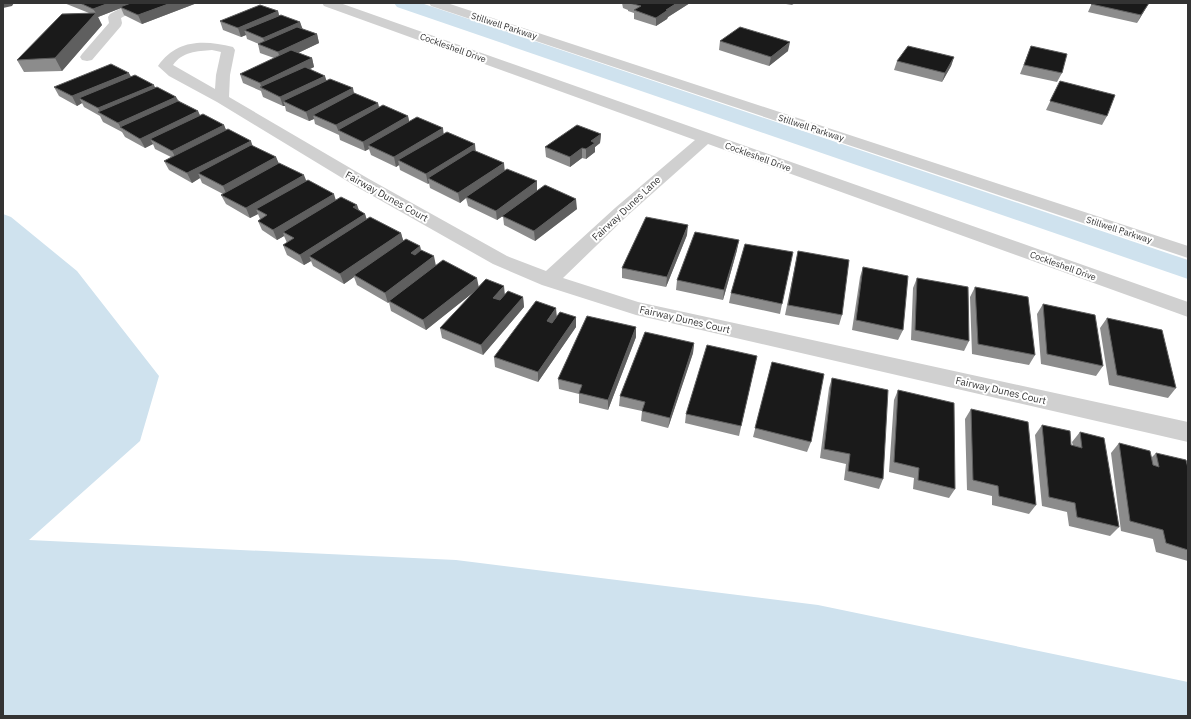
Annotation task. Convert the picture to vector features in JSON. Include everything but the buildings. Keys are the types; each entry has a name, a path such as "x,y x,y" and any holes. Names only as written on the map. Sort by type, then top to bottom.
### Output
{"street":[{"path":"87,57 116,23 114,17 139,3"},
{"name":"Cockleshell Drive","path":"328,3 1188,310"},
{"name":"Stillwell Parkway","path":"435,3 1188,252"},
{"name":"Fairway Dunes Court","path":"222,99 223,75 228,50 212,46 188,49 170,57 165,66 174,73 222,99 357,180 500,260 549,280 636,308 1188,432"},
{"name":"Fairway Dunes Lane","path":"549,280 621,212 706,138"}],"water":[{"path":"3,214 11,217 77,271 159,376 140,441 29,540 456,560 818,605 1188,682 1188,716 3,716"}],"waterway":[{"path":"403,3 1188,270"}]}
